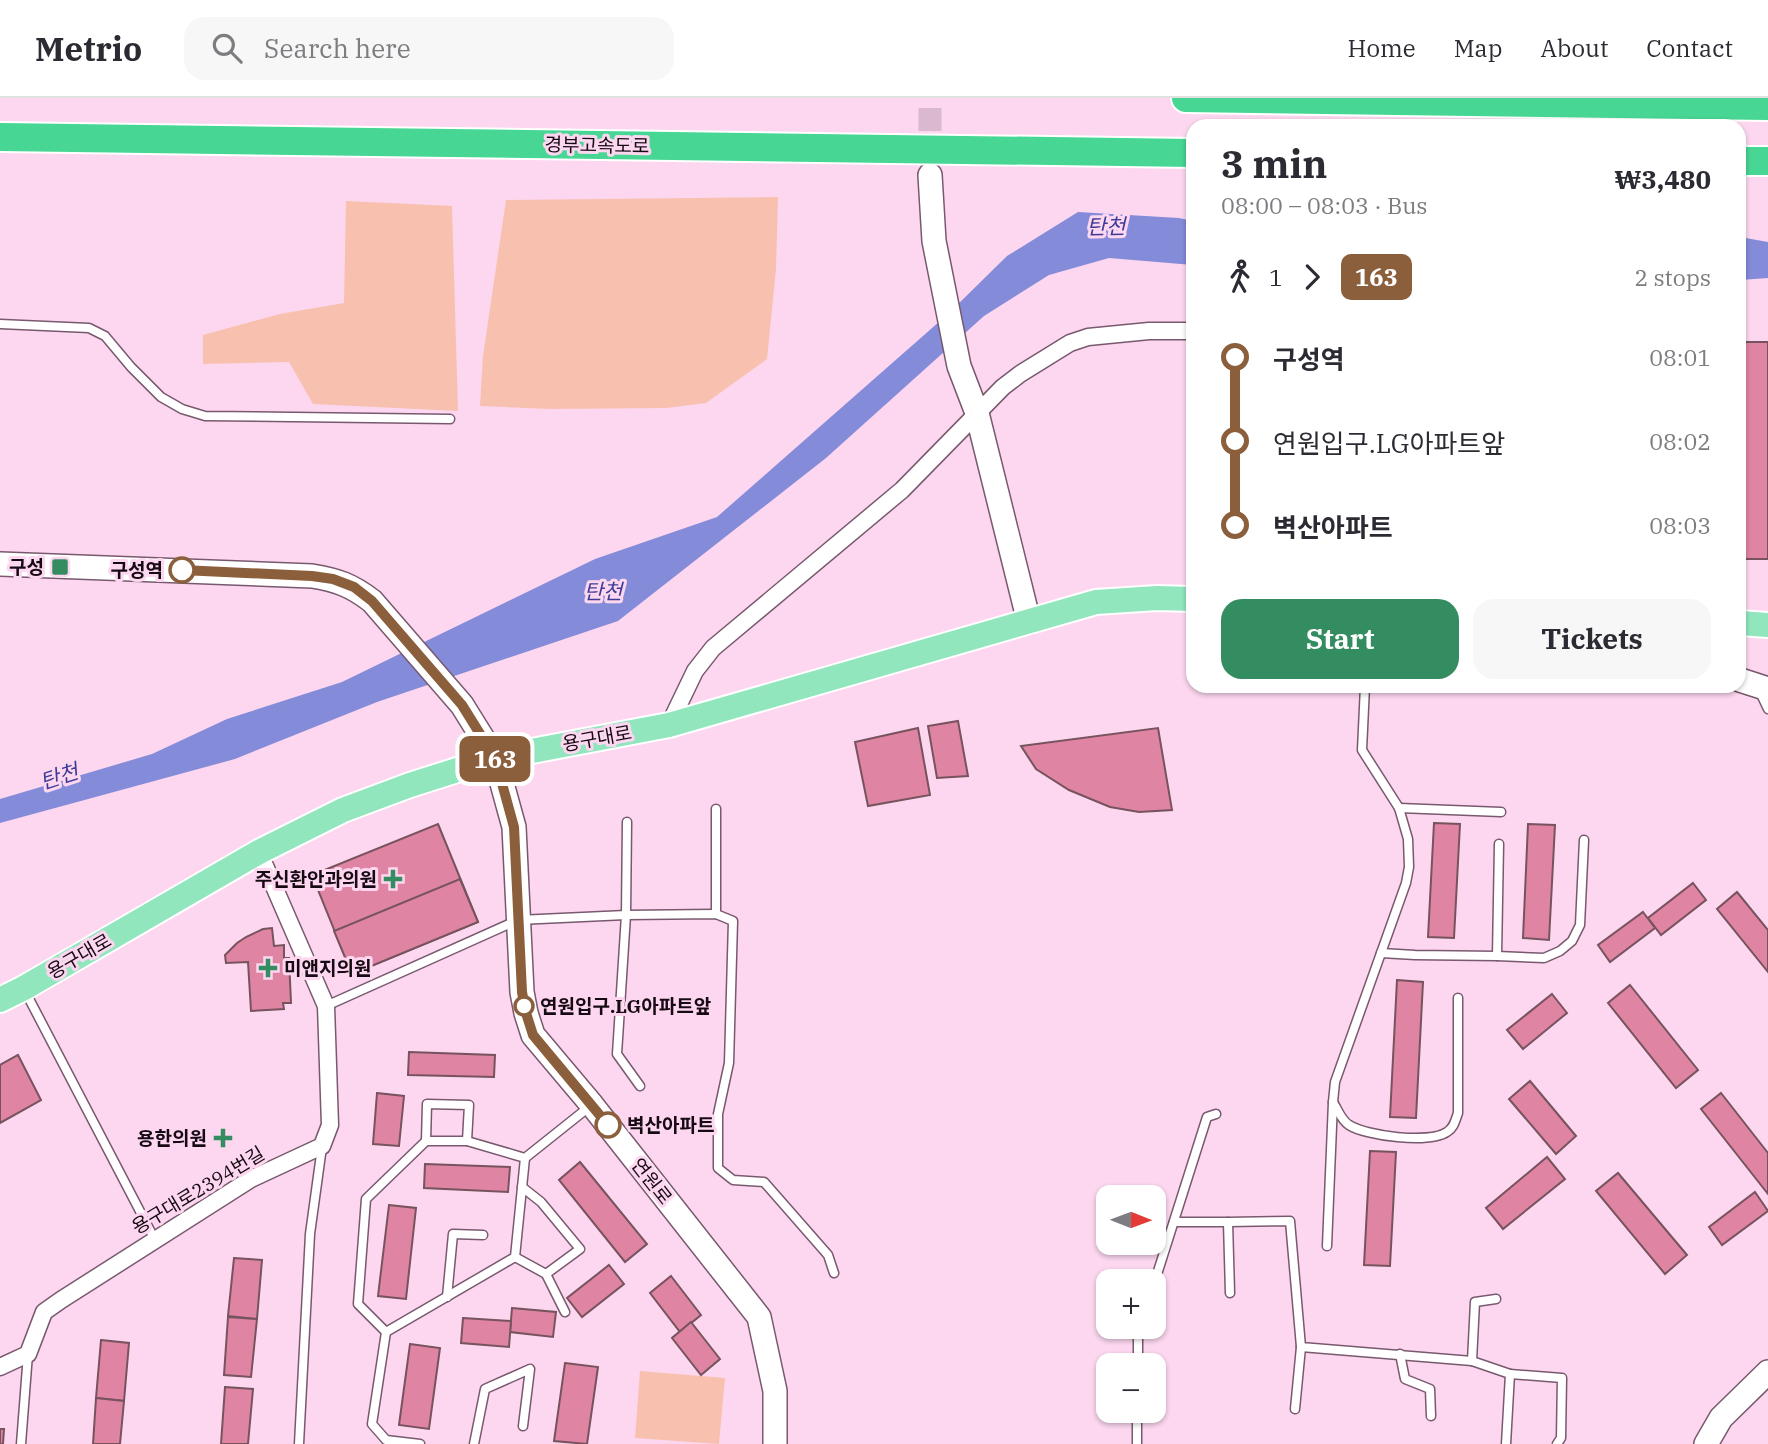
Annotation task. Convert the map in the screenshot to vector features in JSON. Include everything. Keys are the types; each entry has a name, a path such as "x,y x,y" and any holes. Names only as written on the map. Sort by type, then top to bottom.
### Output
{"highway":[{"path":"1186,98 1768,106"},
{"name":"경부고속도로","path":"0,137 1186,153"},
{"path":"1746,161 1768,161"}],"main road":[{"name":"용구대로","path":"0,1000 259,852 329,817 410,785 495,758 669,725 1096,602 1186,598"},
{"path":"1746,623 1768,625"}],"street":[{"path":"930,175 934,241 959,366 977,414 1028,622"},
{"path":"669,725 695,671 713,648 902,490 1003,387 1070,343 1088,337 1149,331 1186,331"},
{"name":"연원로","path":"0,564 312,576 333,579 354,587 372,601 462,705 495,758 514,827 522,992 533,1035 592,1105 759,1317 775,1391 775,1444"},
{"path":"259,852 326,1006 330,1125 322,1146"},
{"name":"용구대로2394번길","path":"28,1354 44,1312 251,1179 322,1146"},
{"path":"0,1367 28,1354"},
{"path":"1706,1444 1721,1418 1768,1372"}],"lane":[{"path":"0,324 89,328 105,336 161,397 182,410 205,416 450,419"},
{"path":"1755,685 1768,709"},
{"path":"1327,1246 1335,1082 1406,883 1409,867 1408,839 1399,808 1362,750 1365,693"},
{"path":"1399,808 1501,812"},
{"path":"716,809 716,914"},
{"path":"627,822 617,1054 640,1086"},
{"path":"1381,953 1544,958 1560,951 1572,941 1580,925 1584,840"},
{"path":"1497,956 1499,844"},
{"path":"326,1006 518,920 716,914 733,921 729,1063 719,1114 718,1168 733,1180 764,1182 828,1255 834,1273"},
{"path":"24,988 155,1240"},
{"path":"1333,1102 1345,1123 1367,1133 1411,1137 1436,1137 1447,1133 1454,1125 1458,1113 1458,998"},
{"path":"386,1332 358,1304 366,1199 426,1141 428,1104 469,1105 467,1141"},
{"path":"515,1257 525,1158 592,1105"},
{"path":"1159,1269 1207,1117 1216,1114"},
{"path":"426,1141 467,1141 525,1158"},
{"path":"299,1444 310,1234 322,1146"},
{"path":"522,1187 541,1202 580,1249 545,1274"},
{"path":"1174,1222 1290,1221 1301,1347 1295,1409"},
{"path":"1228,1222 1230,1293"},
{"path":"447,1297 453,1234 483,1235"},
{"path":"386,1332 515,1257"},
{"path":"515,1257 545,1274 565,1312"},
{"path":"1472,1361 1475,1302 1496,1299"},
{"path":"386,1332 372,1423 386,1440 420,1444"},
{"path":"1301,1347 1472,1361 1510,1374 1562,1378 1561,1438 1557,1444"},
{"path":"22,1444 28,1354"},
{"path":"1400,1354 1405,1379 1430,1389 1432,1416"},
{"path":"474,1444 485,1390 530,1369 523,1426"},
{"path":"1506,1444 1510,1374"},
{"path":"1136,1444 1137,1423"}],"shaded area":[{"path":"778,197 776,269 767,359 706,403 666,408 550,409 480,406 483,356 506,200"},
{"path":"346,201 452,206 458,411 313,404 289,362 203,364 203,335 280,314 344,303"},
{"path":"640,1371 725,1378 719,1444 635,1438"}],"water":[{"name":"탄천","path":"1078,212 1186,220 1186,264 1109,258 1049,275 984,316 826,458 618,621 377,702 235,759 0,823 0,799 152,754 227,719 342,682 595,559 717,517 948,314 1007,256"},
{"path":"1746,238 1768,242 1768,278 1746,280"}],"building":[{"path":"1746,342 1768,342 1768,559 1746,559"},
{"path":"958,721 968,776 937,778 928,726"},
{"path":"918,728 930,795 868,806 855,742"},
{"path":"1158,728 1172,810 1139,812 1110,807 1069,790 1036,769 1021,746"},
{"path":"1434,823 1460,824 1454,938 1428,937"},
{"path":"438,824 478,922 352,974 312,875"},
{"path":"1528,824 1555,825 1549,940 1523,938"},
{"path":"460,879 478,922 352,974 334,931"},
{"path":"1693,883 1706,900 1661,935 1648,918"},
{"path":"1737,892 1768,930 1768,972 1717,909"},
{"path":"1643,912 1655,928 1610,962 1598,945"},
{"path":"272,928 274,946 284,945 284,958 289,958 291,1003 283,1003 284,1009 251,1011 248,962 226,963 225,955 246,937"},
{"path":"1397,980 1423,982 1416,1118 1390,1117"},
{"path":"1630,985 1698,1070 1676,1088 1608,1003"},
{"path":"1552,994 1567,1013 1523,1049 1507,1030"},
{"path":"409,1052 495,1055 494,1077 408,1075"},
{"path":"18,1055 41,1100 0,1123 0,1065"},
{"path":"1530,1081 1576,1136 1556,1154 1509,1099"},
{"path":"377,1093 404,1096 399,1146 373,1144"},
{"path":"1721,1093 1768,1153 1768,1194 1701,1109"},
{"path":"1370,1151 1396,1152 1390,1266 1364,1265"},
{"path":"1547,1157 1565,1179 1503,1229 1486,1208"},
{"path":"580,1162 647,1244 625,1262 559,1180"},
{"path":"425,1164 510,1167 508,1192 424,1188"},
{"path":"1618,1173 1687,1255 1665,1274 1596,1191"},
{"path":"1755,1192 1768,1211 1722,1245 1709,1227"},
{"path":"389,1205 416,1208 406,1299 378,1296"},
{"path":"234,1258 262,1260 257,1319 228,1316"},
{"path":"609,1265 624,1284 582,1317 567,1298"},
{"path":"671,1276 701,1315 680,1332 650,1293"},
{"path":"512,1308 556,1312 553,1337 510,1332"},
{"path":"228,1317 257,1319 251,1377 224,1375"},
{"path":"463,1318 511,1321 509,1347 461,1343"},
{"path":"691,1322 720,1359 701,1375 672,1338"},
{"path":"101,1340 129,1343 124,1401 96,1398"},
{"path":"410,1344 440,1348 429,1429 399,1425"},
{"path":"565,1363 598,1367 587,1444 554,1441"},
{"path":"225,1387 253,1389 248,1444 221,1444"},
{"path":"96,1398 124,1401 120,1444 93,1444"},
{"path":"0,1429 4,1429 3,1444 0,1444"}],"tunnel":[{"path":"930,98 930,165"}],"bus line":[{"name":"163","path":"182,570 312,576 333,579 354,587 372,601 462,705 495,758 514,827 522,992 533,1035 608,1125"}],"place":[{"name":"구성","path":"60,567"},
{"name":"구성역","path":"182,570"},
{"name":"주신환안과의원","path":"393,879"},
{"name":"미앤지의원","path":"268,968"},
{"name":"연원입구.LG아파트앞","path":"524,1006"},
{"name":"벽산아파트","path":"608,1125"},
{"name":"용한의원","path":"223,1138"}]}
